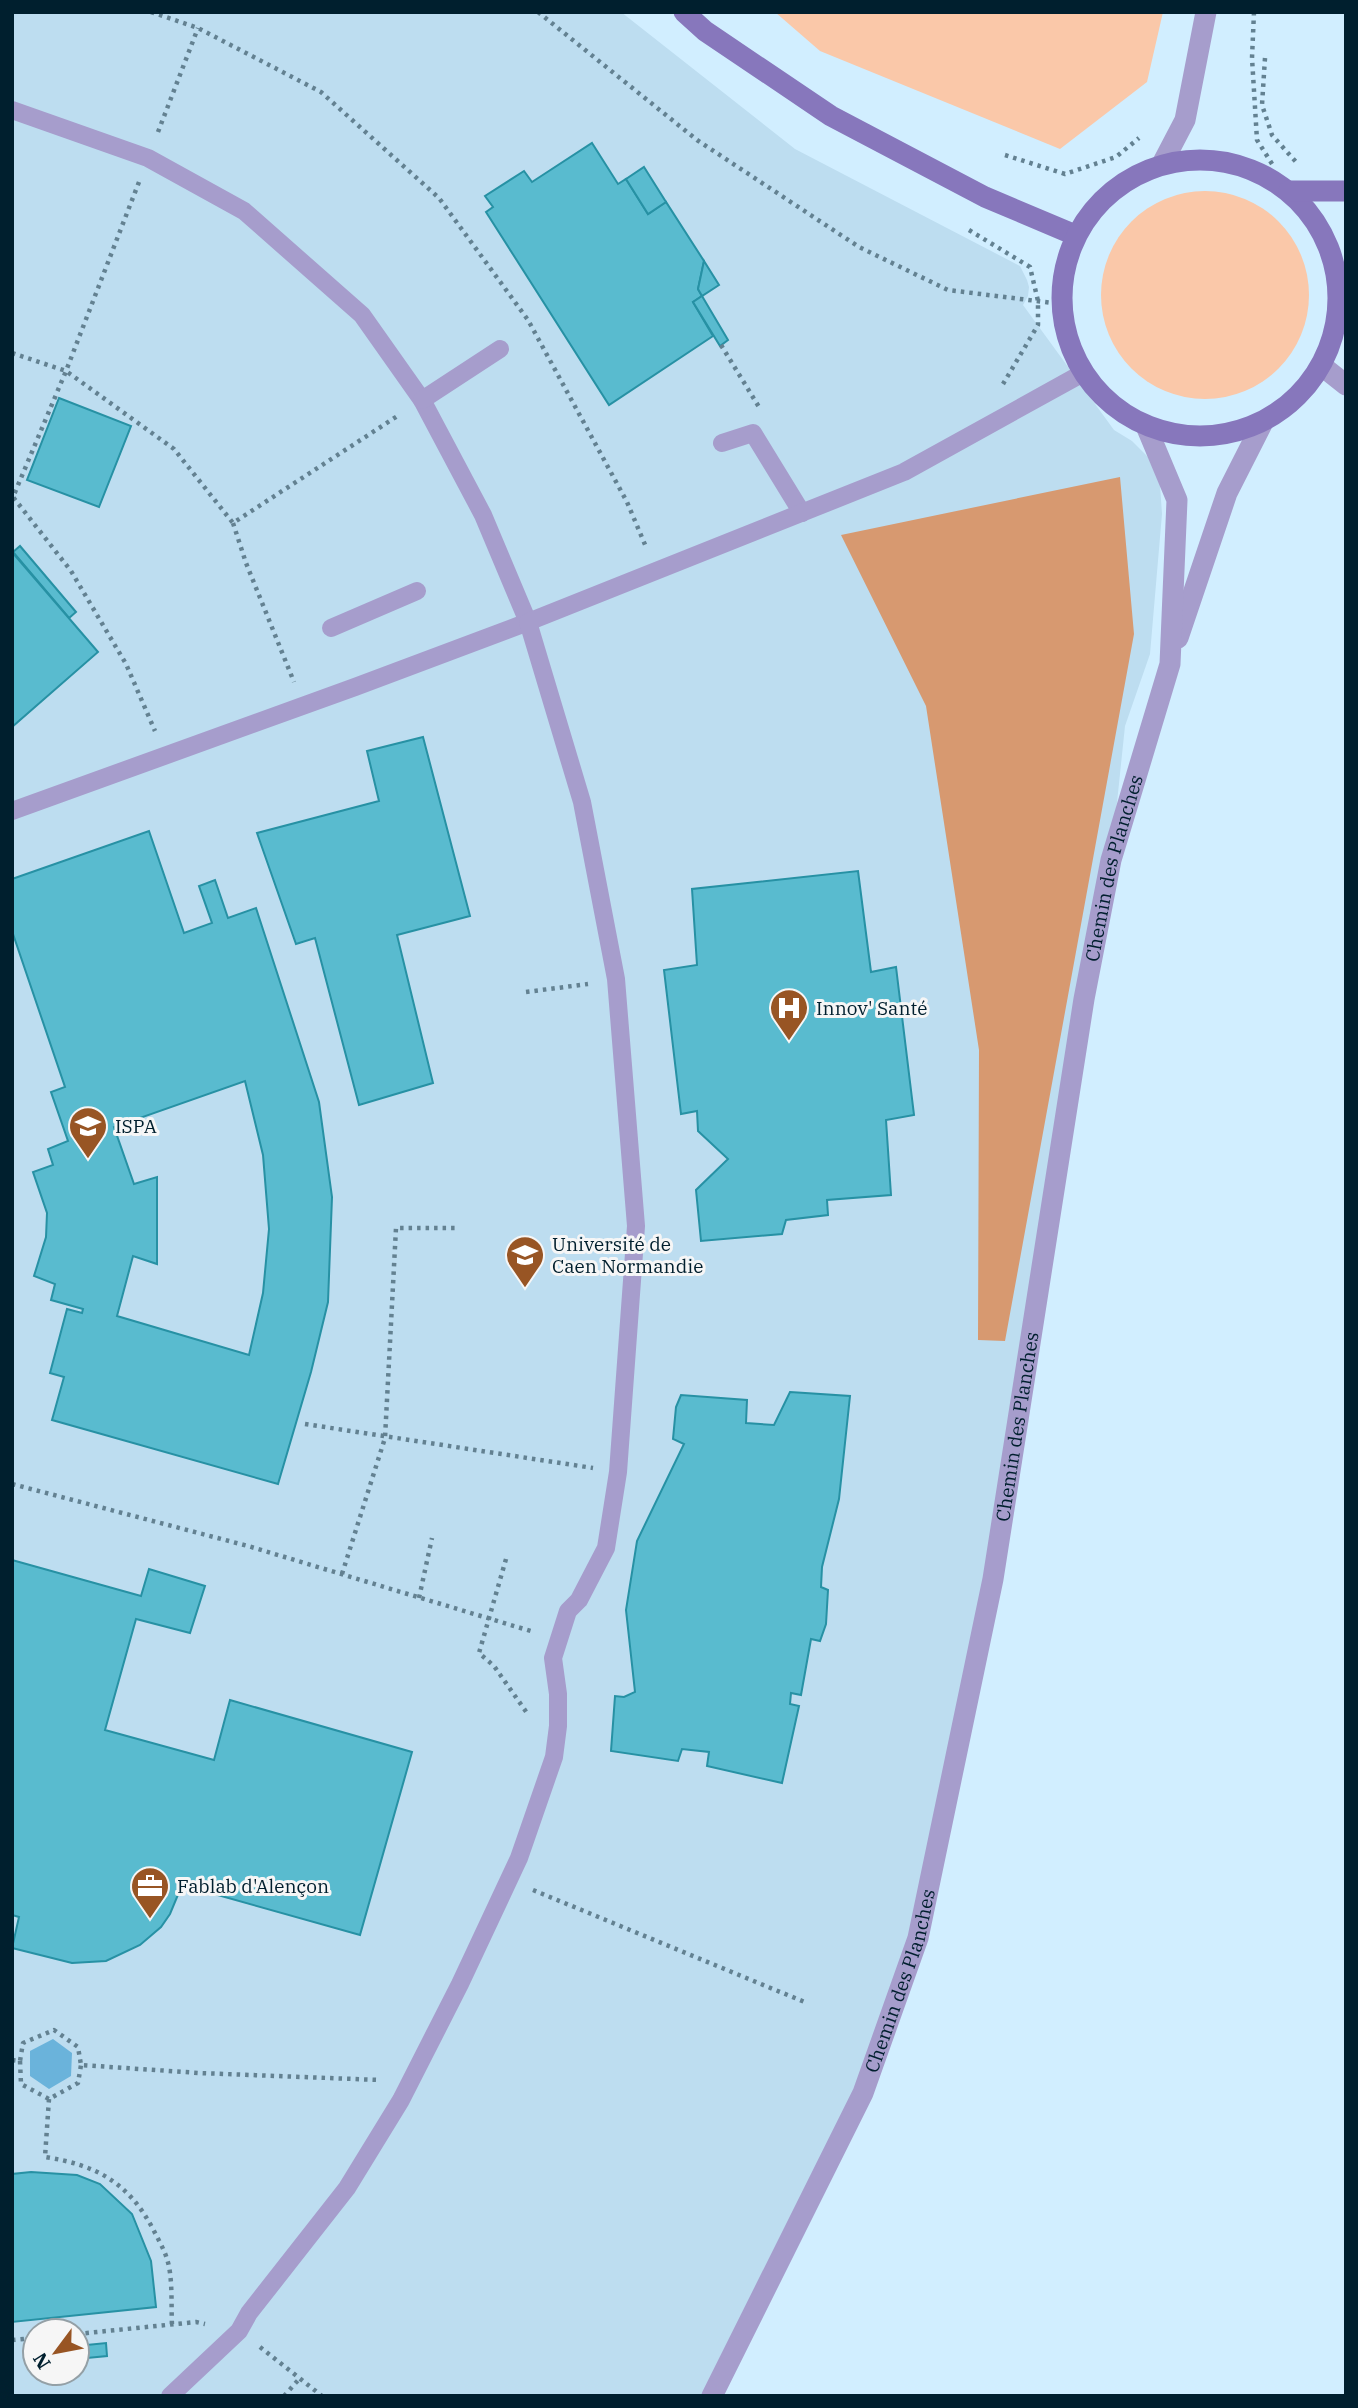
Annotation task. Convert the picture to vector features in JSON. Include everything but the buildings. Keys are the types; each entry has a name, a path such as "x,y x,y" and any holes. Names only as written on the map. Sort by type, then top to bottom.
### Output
{"main road":[{"path":"684,12 705,31 831,116 985,197 1075,235"},
{"path":"1199,158 1247,167 1269,177 1289,191 1306,208 1319,227 1342,288 1335,330 1322,366 1306,388 1286,407 1263,422 1225,435 1185,436 1146,426 1122,413 1100,395 1083,373 1067,340 1061,304 1064,269 1075,235 1097,204 1126,180 1161,164 1199,158"},
{"path":"1289,191 1346,191"}],"street":[{"path":"1161,164 1185,120 1206,12"},
{"path":"1322,366 1346,385"},
{"path":"1170,664 1227,493 1263,422"},
{"name":"Chemin des Planches","path":"712,2396 863,2093 918,1938 993,1579 1088,974 1111,860 1170,664 1177,500 1146,426"}],"lane":[{"path":"12,110 148,158 244,211 362,315 422,400 484,515 528,622 583,802 616,979 636,1226 618,1472 606,1548 579,1600 568,1611 553,1658 558,1694 554,1757 519,1858 460,1984 401,2100 347,2188 249,2313 239,2331 170,2396"},
{"path":"422,400 500,349"},
{"path":"12,811 528,622 904,472 1083,373"},
{"path":"722,443 753,433 802,513"},
{"path":"331,628 417,591"}],"path":[{"path":"151,12 198,28 321,92 439,198 528,320 627,502 654,571"},
{"path":"538,12 697,141 859,247 948,290 1061,304"},
{"path":"1254,12 1252,58 1257,141 1289,191"},
{"path":"165,756 119,652 71,571 13,497 66,371 198,28"},
{"path":"1265,58 1262,105 1272,135 1301,167"},
{"path":"1005,155 1065,174 1116,157 1142,136"},
{"path":"12,353 66,371 174,449 233,523 246,563 304,706"},
{"path":"233,523 422,400"},
{"path":"526,992 616,979"},
{"path":"342,1574 385,1438 396,1228 459,1228"},
{"path":"305,1424 618,1472"},
{"path":"12,1484 248,1546 559,1639"},
{"path":"419,1598 432,1538"},
{"path":"506,1559 479,1653 494,1666 527,1710 529,1721"},
{"path":"509,1878 527,1888 807,2003"},
{"path":"54,2030 78,2047 81,2065 78,2083 49,2099 21,2084 20,2061 23,2043 54,2030"},
{"path":"12,2060 20,2061"},
{"path":"81,2065 199,2073 383,2080"},
{"path":"49,2099 45,2157 73,2162 104,2174 128,2192 147,2217 168,2261 172,2325"},
{"path":"91,2333 195,2322 239,2331 322,2396"},
{"path":"284,2396 300,2378"}],"shaded area":[{"name":"Université de Caen Normandie","path":"12,12 621,12 795,149 1020,266 1029,287 1023,305 1114,430 1132,441 1148,457 1160,485 1162,514 1150,654 1125,726 1111,860 993,1579 918,1938 863,2093 712,2396 12,2396"},
{"path":"775,12 1163,12 1147,82 1060,149 820,51"},
{"path":"1205,191 1245,199 1278,222 1301,255 1309,295 1301,335 1278,368 1245,391 1205,399 1165,391 1132,368 1109,335 1101,295 1109,255 1132,222 1165,199"},
{"path":"1120,477 1134,634 1005,1341 978,1340 979,1050 926,706 841,535"}],"water":[{"path":"53,2039 72,2053 71,2076 49,2089 30,2076 30,2051"}],"place":[{"name":"Innov' Santé","path":"789,1042"},
{"name":"ISPA","path":"88,1160"},
{"name":"Université de Caen Normandie","path":"525,1289"},
{"name":"Fablab d'Alençon","path":"150,1920"}]}
